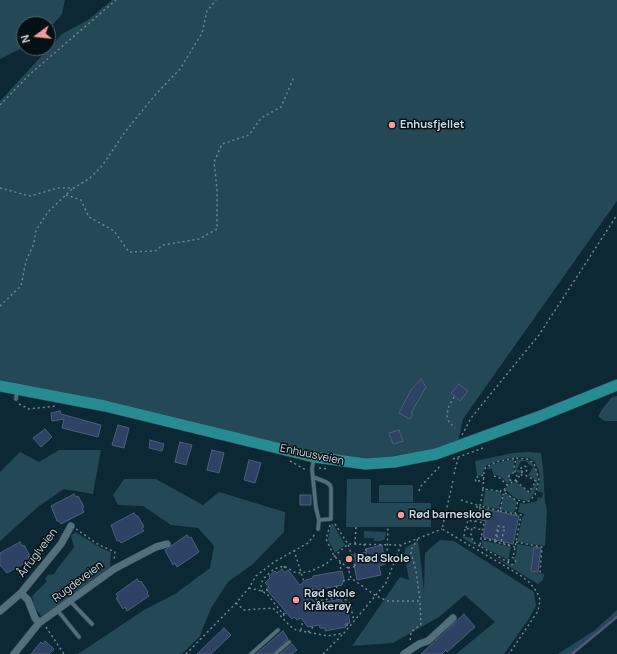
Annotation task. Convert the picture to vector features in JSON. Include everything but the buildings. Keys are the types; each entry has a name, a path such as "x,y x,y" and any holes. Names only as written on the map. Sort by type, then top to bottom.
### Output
{"main road":[{"name":"Enhuusveien","path":"0,386 16,395 105,406 314,457 366,464 394,462 424,457 465,445 617,386"}],"street":[{"name":"Årfuglveien","path":"1,610 21,593 60,544 71,526"},
{"name":"Rugdeveien","path":"14,654 41,623 114,570 156,547 168,544"},
{"name":"Årfuglveien","path":"21,593 28,600 35,618 41,623"},
{"path":"404,654 413,648 428,642 453,618"}],"lane":[{"path":"314,457 313,477 319,520 318,529"},
{"path":"313,477 330,484 331,519 319,520"},
{"path":"71,602 92,624"},
{"path":"58,611 79,637"},
{"path":"251,654 278,630"},
{"path":"274,654 289,642"}],"path":[{"path":"0,105 30,75 116,0"},
{"path":"0,306 21,286 26,261 34,243 36,230 48,212 74,188 90,178 102,166 125,132 155,95 180,69 202,33 207,10 216,0"},
{"path":"66,195 81,200 89,217 114,231 129,252 155,251 162,245 199,239 217,229 214,162 222,144 249,135 261,118 281,107 294,77"},
{"path":"0,188 30,196 58,188 74,188"},
{"path":"459,440 471,418 539,335 617,215"},
{"path":"454,398 448,408 447,416 449,422 455,428"},
{"path":"454,474 459,452"},
{"path":"514,481 517,477 514,469 516,458"},
{"path":"461,500 478,506 521,515 514,546 513,558 515,560 514,564 511,565 473,542 473,529 478,506 483,489 483,475 484,471 489,465 516,458 528,459 534,462 538,470 539,480 532,498 525,502 518,500 505,493 504,490"},
{"path":"419,491 421,486 440,466"},
{"path":"483,489 504,490 507,485 514,481 523,471"},
{"path":"516,474 512,473 510,479 529,492 536,481 525,475 520,475"},
{"path":"483,475 475,478 476,482 484,479"},
{"path":"494,476 500,478 507,485"},
{"path":"442,529 453,481"},
{"path":"501,491 503,495"},
{"path":"500,511 503,495 505,493"},
{"path":"515,514 518,500"},
{"path":"477,518 478,506"},
{"path":"331,519 348,544 356,566 348,568"},
{"path":"331,519 326,539 334,556 348,568 351,578 376,596 388,601 420,601"},
{"path":"464,536 468,520 484,523 480,546"},
{"path":"71,526 99,545 115,552 114,570"},
{"path":"499,526 504,527 501,542 514,546"},
{"path":"484,539 495,540 499,526"},
{"path":"496,542 499,526"},
{"path":"355,544 356,527"},
{"path":"380,561 385,560 388,527"},
{"path":"466,528 482,530"},
{"path":"186,654 236,603 249,588 256,576 274,562 314,538 318,529"},
{"path":"262,591 261,585 263,579 277,568 284,566 294,572 301,573 321,568 348,544 401,545 442,529 520,575 530,583 537,592 540,600 538,611 509,654"},
{"path":"413,648 410,632 421,624 416,571 411,554 412,548 419,537"},
{"path":"481,538 514,546"},
{"path":"516,542 542,547 540,573"},
{"path":"364,544 366,550 364,552"},
{"path":"323,654 349,628 376,596 388,578 401,545"},
{"path":"294,550 304,582"},
{"path":"508,563 509,560 513,558"},
{"path":"340,561 341,572"},
{"path":"274,562 277,568"},
{"path":"284,566 286,572"},
{"path":"343,581 351,578"},
{"path":"336,586 342,597 350,603 354,622"},
{"path":"249,588 262,591 268,595 286,618"},
{"path":"312,589 317,601 315,606"},
{"path":"262,591 268,590"},
{"path":"317,601 342,597"},
{"path":"236,603 244,610 272,608 290,626 308,632 328,636 344,633"},
{"path":"282,613 284,612 286,615 286,612"},
{"path":"301,630 303,620"},
{"path":"41,623 64,654"},
{"path":"308,632 315,625"}],"shaded area":[{"path":"0,0 65,0 62,14 56,21 56,16 16,16 16,51 0,59"},
{"path":"112,0 617,0 617,201 463,419 458,442 423,455 349,461 0,380 0,101 42,56 56,56 56,40 62,34 88,20"},
{"path":"617,396 617,421 605,421 600,418 598,416 603,408 612,397"},
{"path":"59,450 101,450 93,494 64,489 39,506 0,541 0,472 20,452 39,462"},
{"path":"513,453 541,453 547,510 545,546 517,542 522,518 525,514 518,512 520,503 525,504 537,501 538,497 542,498 543,493 537,491 540,481 539,471 535,462 529,458 519,457 497,461 487,465 482,475 477,476 475,461"},
{"path":"514,459 514,472 509,476 512,481 507,483 501,477 493,474 492,469 486,469 492,464"},
{"path":"517,459 531,461 537,471 538,484 532,497 527,501 515,498 505,489 508,485 516,482 530,493 537,481 528,475 533,467 526,461 521,461 517,469 521,471 519,474 517,472 515,469"},
{"path":"124,479 156,479 203,505 219,492 285,512 284,532 253,564 228,582 211,608 200,636 182,654 78,654 144,610 175,594 210,568 214,546 198,528 171,525 143,506 118,505 113,495"},
{"path":"347,479 371,479 371,503 431,503 431,527 346,527"},
{"path":"379,485 413,485 413,502 379,502"},
{"path":"485,490 500,491 502,496 499,509 483,506"},
{"path":"508,494 517,501 514,513 500,510 503,496"},
{"path":"331,524 333,524 345,545 335,553 328,540"},
{"path":"364,531 386,532 385,539 381,541 374,541 374,538 364,538"},
{"path":"75,532 101,548 111,552 110,567 42,617 34,607 32,596 47,581 45,579 48,575 54,574 74,547 71,536"},
{"path":"463,536 471,538 474,544 484,551 463,538"},
{"path":"440,540 454,541 534,592 536,606 504,654 456,654 495,622 465,595 439,617 393,643 352,646 400,577 409,580 405,559 405,548 417,541 419,546 424,591 425,553"},
{"path":"481,540 511,547 508,560 483,547"},
{"path":"517,544 534,547 531,571 544,574 543,580 538,584 493,557 511,565 516,563 513,558 516,556"},
{"path":"617,610 617,618 574,654 558,654 595,630"}],"waterway":[{"path":"572,654 617,617"}],"place":[{"name":"Enhusfjellet","path":"392,125"},
{"name":"Rød barneskole","path":"401,515"},
{"name":"Rød Skole","path":"349,559"},
{"name":"Rød skole Kråkerøy","path":"296,600"}]}
